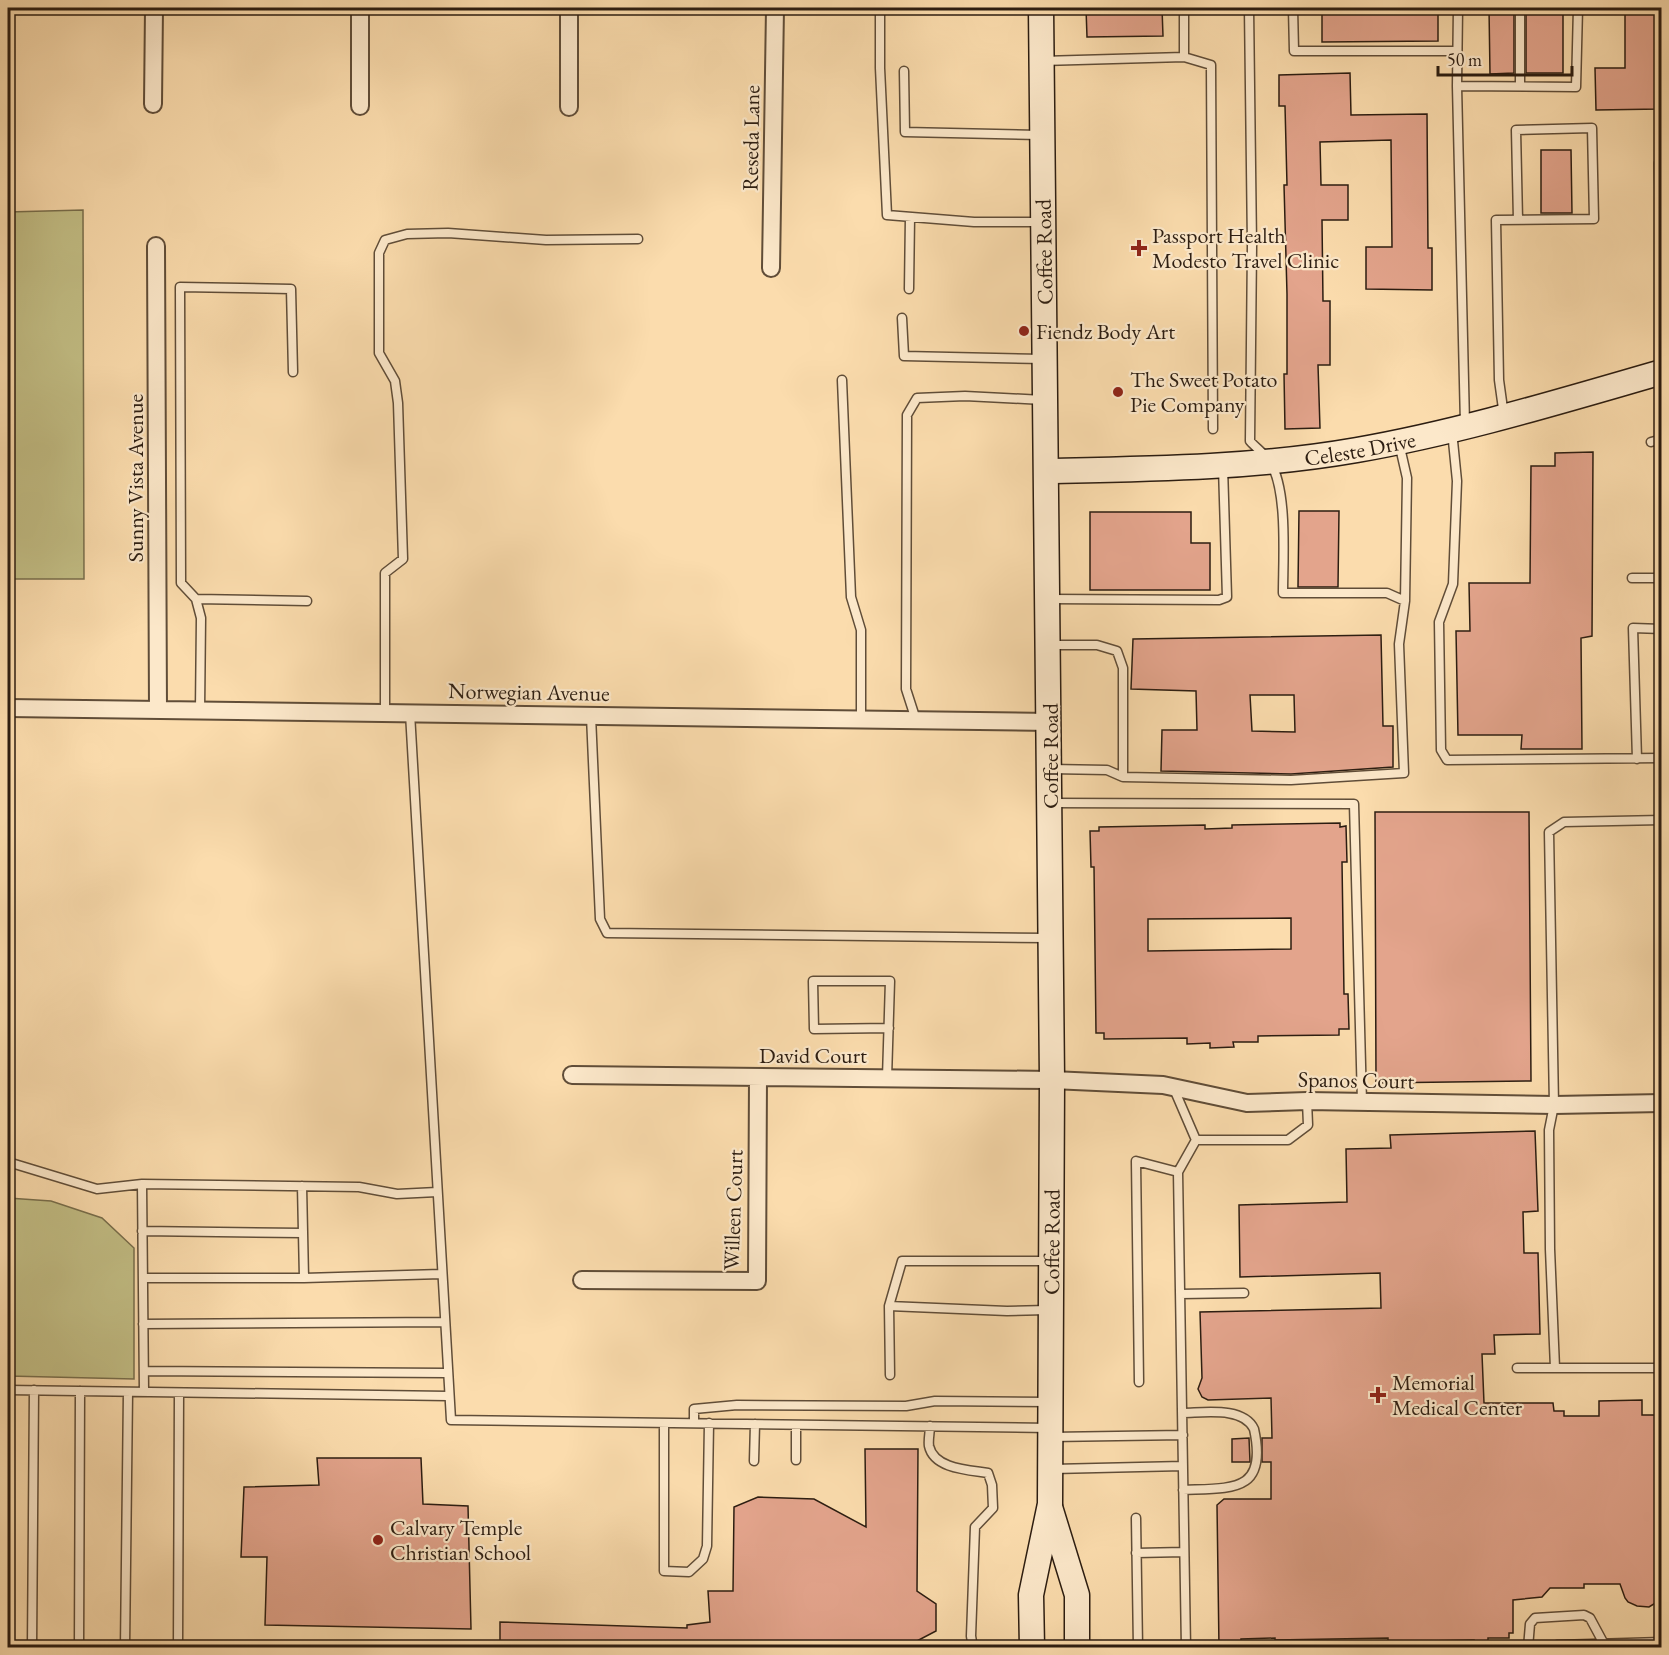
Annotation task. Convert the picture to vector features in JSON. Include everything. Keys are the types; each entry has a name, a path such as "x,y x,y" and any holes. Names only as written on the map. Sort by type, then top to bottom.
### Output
{"main road":[{"name":"Coffee Road","path":"1032,1647 1031,1595 1050,1504 1052,1080 1050,722 1041,8"},
{"name":"Celeste Drive","path":"1047,471 1224,466 1356,450 1504,417 1662,372"},
{"name":"Coffee Road","path":"1050,1504 1077,1595 1077,1647"}],"street":[{"path":"153,104 154,8"},
{"path":"360,8 360,106"},
{"path":"569,8 569,107"},
{"name":"Reseda Lane","path":"771,268 775,8"},
{"name":"Sunny Vista Avenue","path":"156,246 158,709"},
{"name":"Norwegian Avenue","path":"8,708 1050,722"},
{"name":"David Court","path":"572,1075 1052,1080"},
{"name":"Willeen Court","path":"582,1280 757,1281 758,1077"},
{"name":"Spanos Court","path":"1052,1080 1163,1085 1247,1103 1306,1101 1554,1105 1662,1103"}],"lane":[{"path":"880,8 880,68 887,215 974,222 1044,222"},
{"path":"1184,8 1184,57"},
{"path":"1248,8 1252,246 1250,441 1270,462 1279,490 1283,515 1283,593 1387,593 1405,601"},
{"path":"1293,8 1294,51 1457,51"},
{"path":"1458,8 1459,428 1453,584 1439,622 1441,750 1447,760 1662,758"},
{"path":"1520,8 1520,87"},
{"path":"1457,86 1576,87 1578,8"},
{"path":"1042,61 1184,57 1211,65 1213,429"},
{"path":"904,71 905,132 1043,135"},
{"path":"1504,417 1498,380 1496,220 1518,220 1594,219 1592,128 1516,130 1518,220"},
{"path":"1662,159 1659,163 1662,324"},
{"path":"909,289 910,217"},
{"path":"385,713 385,573 403,559 398,403 395,381 380,353 379,253 385,240 407,234 448,233 546,240 638,239"},
{"path":"200,710 201,618 196,599 181,583 180,287 291,289 292,372"},
{"path":"902,318 904,356 1046,359"},
{"path":"842,380 851,597 861,630 861,720"},
{"path":"916,720 906,689 907,415 917,398 965,396 1046,400"},
{"path":"1651,442 1662,439"},
{"path":"1050,769 1107,770 1123,777 1291,780 1404,773 1399,644 1405,601 1407,478 1399,442"},
{"path":"1048,599 1220,600 1227,597 1224,466"},
{"path":"1632,578 1662,578"},
{"path":"196,599 307,601"},
{"path":"1637,759 1634,628 1662,629"},
{"path":"1049,645 1097,645 1117,651 1123,668 1123,777"},
{"path":"410,713 451,1420 930,1426 1183,1435"},
{"path":"591,716 600,919 607,933 1051,938"},
{"path":"1050,803 1354,804 1362,1102"},
{"path":"1555,1368 1550,1249 1549,1142 1554,1105 1549,832 1564,822 1662,820"},
{"path":"887,1078 889,1028 890,981 813,981 814,1029 889,1028"},
{"path":"1174,1089 1197,1140"},
{"path":"1197,1140 1288,1140 1308,1125 1306,1101"},
{"path":"1186,1647 1178,1172 1197,1140"},
{"path":"1139,1382 1136,1161 1178,1172"},
{"path":"8,1162 97,1189 142,1184 359,1187 397,1194 437,1191"},
{"path":"142,1184 144,1392"},
{"path":"302,1186 304,1278"},
{"path":"142,1231 303,1233"},
{"path":"890,1375 889,1306 902,1261 1051,1261"},
{"path":"143,1278 304,1278 441,1274"},
{"path":"1180,1294 1244,1293"},
{"path":"889,1306 1007,1311 1051,1310"},
{"path":"143,1324 444,1322"},
{"path":"1517,1368 1662,1368"},
{"path":"144,1371 447,1372"},
{"path":"8,1390 448,1396"},
{"path":"32,1647 34,1390"},
{"path":"79,1647 80,1391"},
{"path":"125,1647 128,1392"},
{"path":"177,1647 179,1392"},
{"path":"694,1423 694,1409 737,1405 906,1406 935,1401 1050,1402"},
{"path":"1182,1413 1228,1414 1242,1417 1252,1424 1254,1429 1257,1464 1251,1477 1239,1485 1230,1488 1184,1491"},
{"path":"664,1423 664,1572 688,1572 702,1559 706,1546 709,1424"},
{"path":"754,1461 755,1424"},
{"path":"796,1425 796,1460"},
{"path":"930,1426 929,1446 936,1458 950,1466 988,1473 992,1485 993,1508 975,1527 973,1647"},
{"path":"1050,1469 1183,1466"},
{"path":"1136,1518 1138,1647"},
{"path":"1136,1553 1184,1552"},
{"path":"1528,1647 1530,1624 1535,1618 1584,1615 1590,1618 1604,1644"},
{"path":"1551,1647 1662,1642"}],"shaded area":[{"path":"83,210 84,579 8,579 8,212"},
{"path":"8,1198 51,1201 102,1218 134,1248 134,1379 8,1376"}],"building":[{"path":"1086,8 1162,8 1163,36 1087,37"},
{"path":"1322,8 1438,8 1438,41 1322,42"},
{"path":"1489,8 1514,8 1514,73 1490,74"},
{"path":"1526,8 1563,8 1563,73 1526,73"},
{"path":"1662,13 1660,109 1596,110 1595,68 1625,68 1625,14"},
{"path":"1350,73 1351,115 1427,114 1428,248 1432,248 1432,290 1366,289 1366,247 1392,247 1391,140 1320,142 1321,185 1348,185 1348,220 1322,220 1323,301 1330,301 1330,365 1318,365 1320,428 1285,429 1284,374 1287,374 1287,294 1284,185 1287,185 1285,106 1279,106 1279,75"},
{"path":"1541,150 1571,150 1572,213 1541,213"},
{"path":"1593,452 1592,636 1581,638 1582,749 1521,749 1522,735 1458,735 1456,631 1470,631 1469,583 1530,583 1531,466 1555,466 1555,453"},
{"path":"1299,511 1339,511 1338,587 1298,587"},
{"path":"1090,512 1191,512 1191,543 1210,543 1210,590 1090,590"},
{"path":"1381,635 1383,726 1393,726 1393,767 1291,774 1161,771 1162,730 1197,730 1196,691 1131,689 1133,639","holes":["1250,695 1294,695 1295,732 1252,731"]},
{"path":"1375,812 1529,812 1531,1081 1376,1083"},
{"path":"1340,823 1340,827 1346,826 1347,862 1342,862 1344,994 1348,994 1349,1029 1339,1029 1339,1035 1258,1036 1258,1042 1233,1042 1234,1047 1210,1048 1210,1043 1187,1044 1187,1038 1104,1039 1104,1033 1096,1033 1094,867 1091,867 1090,831 1099,831 1099,827 1205,825 1205,829 1232,828 1232,825","holes":["1291,918 1291,949 1148,951 1148,919"]},
{"path":"1535,1131 1538,1211 1523,1212 1524,1253 1538,1253 1540,1334 1494,1335 1495,1354 1482,1354 1484,1403 1553,1403 1554,1411 1564,1411 1564,1416 1599,1416 1599,1401 1642,1400 1642,1415 1662,1415 1662,1599 1649,1607 1637,1606 1628,1602 1620,1584 1584,1584 1584,1588 1550,1588 1542,1597 1513,1600 1513,1633 1509,1633 1509,1638 1488,1638 1488,1644 1474,1644 1474,1640 1426,1641 1426,1647 1388,1647 1388,1638 1275,1640 1275,1638 1241,1639 1241,1647 1219,1647 1217,1505 1224,1499 1271,1499 1271,1462 1262,1462 1262,1438 1272,1438 1271,1398 1208,1400 1202,1397 1198,1389 1202,1378 1200,1312 1381,1308 1380,1273 1240,1277 1239,1205 1347,1202 1346,1149 1391,1148 1390,1135"},
{"path":"1249,1438 1250,1462 1232,1462 1232,1439"},
{"path":"865,1449 918,1449 917,1591 936,1604 936,1631 913,1643 913,1647 500,1647 500,1622 687,1628 687,1625 710,1622 708,1591 733,1591 734,1507 758,1497 814,1499 866,1527"},
{"path":"317,1458 421,1458 423,1504 468,1506 471,1629 265,1625 267,1557 241,1557 244,1487 319,1485"}],"place":[{"name":"Passport Health Modesto Travel Clinic","path":"1139,248"},
{"name":"Fiendz Body Art","path":"1024,331"},
{"name":"The Sweet Potato Pie Company","path":"1118,392"},
{"name":"Memorial Medical Center","path":"1378,1395"},
{"name":"Calvary Temple Christian School","path":"378,1540"}]}
